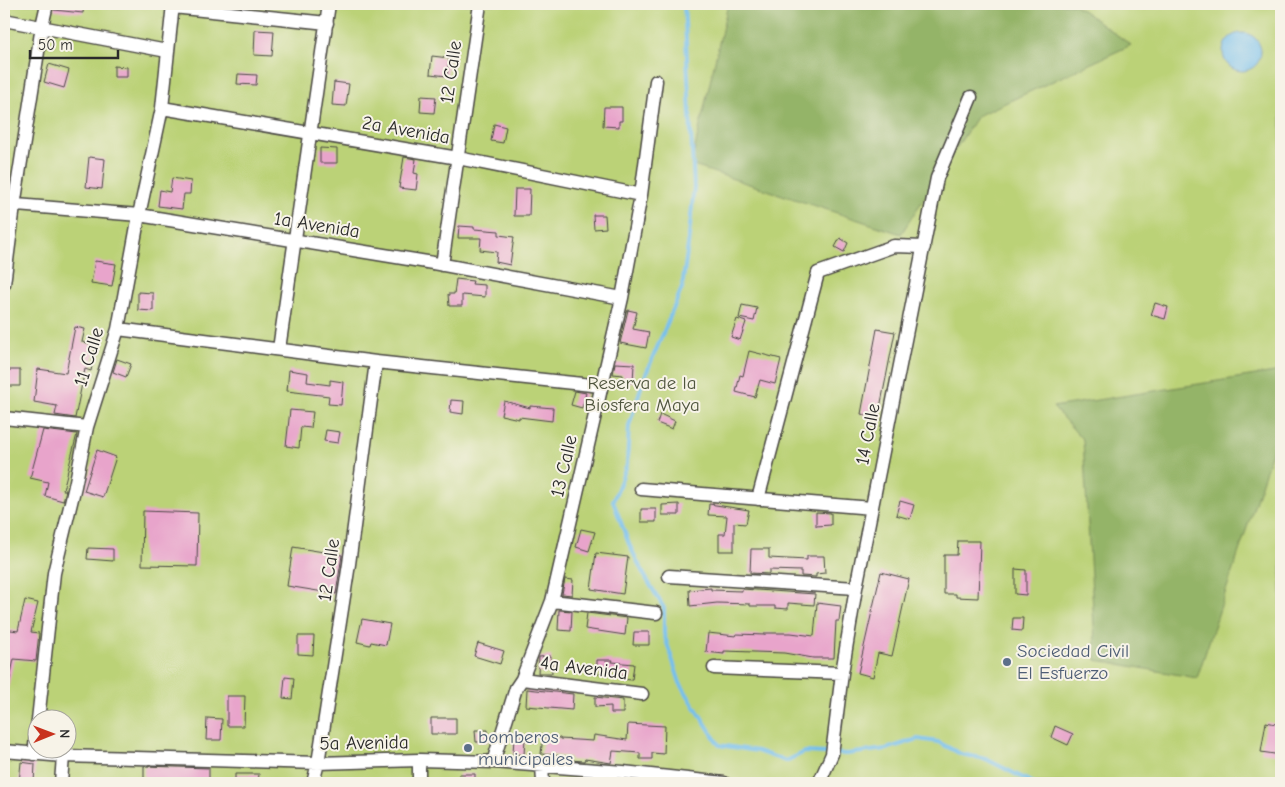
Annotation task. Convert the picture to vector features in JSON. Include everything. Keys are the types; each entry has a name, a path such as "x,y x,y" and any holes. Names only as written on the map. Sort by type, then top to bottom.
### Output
{"street":[{"path":"4,284 9,205 47,4"},
{"path":"279,350 329,4"},
{"name":"12 Calle","path":"442,265 480,4"},
{"path":"173,6 327,23"},
{"name":"11 Calle","path":"39,710 54,573 87,427 118,329 139,215 162,108 173,6"},
{"path":"4,20 167,51"},
{"name":"13 Calle","path":"493,762 516,688 522,679 552,601 622,298 642,195 656,81"},
{"name":"14 Calle","path":"819,783 832,754 842,673 856,588 937,178 971,97"},
{"name":"2a Avenida","path":"162,108 458,158 642,195"},
{"name":"1a Avenida","path":"9,205 139,215 442,265 622,298"},
{"path":"758,499 818,272 894,246 924,247"},
{"path":"118,329 376,362 601,386"},
{"name":"12 Calle","path":"313,783 318,763 349,564 376,362"},
{"path":"4,418 87,427"},
{"path":"641,490 872,508"},
{"path":"669,576 856,588"},
{"path":"552,601 656,613"},
{"path":"714,668 842,673"},
{"name":"4a Avenida","path":"522,679 642,694"},
{"name":"5a Avenida","path":"4,751 28,753"},
{"name":"5a Avenida","path":"78,756 318,763 419,760 493,762 542,765 624,778 724,783"},
{"path":"61,783 63,760"},
{"path":"419,760 419,783"},
{"path":"542,765 543,783"}],"green space":[{"name":"Reserva de la Biosfera Maya","path":"4,4 1281,4 1281,783 4,783"},
{"path":"728,4 1074,4 1131,45 977,116 901,234 691,165"},
{"path":"1281,371 1281,425 1197,678 1096,660 1083,440 1053,407"}],"water":[{"path":"1242,33 1256,38 1261,52 1256,66 1242,71 1228,66 1223,52 1228,38"}],"building":[{"path":"55,4 84,4 83,13 54,10"},
{"path":"255,30 274,31 272,56 254,55"},
{"path":"432,56 449,58 447,76 430,74"},
{"path":"49,64 69,70 64,88 44,82"},
{"path":"114,66 127,67 127,77 114,77"},
{"path":"238,74 257,75 256,85 237,84"},
{"path":"334,82 349,84 346,106 332,105"},
{"path":"421,96 436,97 434,113 420,112"},
{"path":"604,107 622,107 622,121 619,121 619,127 603,126"},
{"path":"494,124 506,127 503,143 491,141"},
{"path":"320,148 337,149 337,163 320,163"},
{"path":"89,157 105,159 102,189 86,187"},
{"path":"404,157 416,159 414,173 418,174 416,190 399,188"},
{"path":"172,178 191,181 190,194 184,194 182,209 158,206 160,190 170,192"},
{"path":"515,189 530,189 529,216 514,216"},
{"path":"593,215 605,215 606,228 594,229"},
{"path":"459,226 499,231 499,235 514,237 510,265 496,262 497,252 480,250 481,238 458,238"},
{"path":"840,238 848,243 844,252 835,247"},
{"path":"95,261 116,264 112,286 91,283"},
{"path":"456,279 473,281 472,284 485,285 485,297 462,295 462,306 449,306 448,294 454,294"},
{"path":"138,292 153,293 153,311 138,310"},
{"path":"1155,303 1168,307 1165,319 1151,315"},
{"path":"742,305 757,308 754,321 739,318"},
{"path":"628,310 637,312 633,329 649,332 646,348 620,343"},
{"path":"737,319 746,322 740,340 731,337"},
{"path":"75,327 85,329 82,342 96,345 91,371 85,369 75,418 55,415 57,406 34,402 38,369 66,373"},
{"path":"877,329 895,332 878,418 861,414"},
{"path":"749,351 781,359 775,384 760,380 755,397 736,392 740,375 743,376"},
{"path":"117,359 131,364 126,377 113,372"},
{"path":"615,363 634,364 633,382 623,382 623,375 613,374"},
{"path":"4,370 20,370 20,386 4,386"},
{"path":"289,370 308,373 307,382 330,385 330,380 343,382 341,405 328,404 329,396 287,391"},
{"path":"575,391 586,393 582,408 571,405"},
{"path":"451,400 464,401 463,414 450,412"},
{"path":"504,401 530,408 530,406 553,408 552,421 519,417 519,419 501,415"},
{"path":"290,410 313,412 311,428 301,427 299,448 286,446"},
{"path":"660,414 675,421 672,429 657,423"},
{"path":"43,430 77,434 63,490 66,490 63,501 45,496 48,482 30,478"},
{"path":"326,430 340,432 338,443 324,441"},
{"path":"97,450 116,457 103,497 84,491"},
{"path":"900,501 914,505 910,519 896,515"},
{"path":"679,504 679,515 662,515 662,505"},
{"path":"709,504 749,510 746,524 734,523 734,551 719,551 719,534 725,534 727,516 708,515"},
{"path":"641,509 656,509 656,522 641,522"},
{"path":"143,511 198,513 197,566 142,565"},
{"path":"816,512 831,513 831,525 816,526"},
{"path":"581,529 595,532 589,551 576,547"},
{"path":"958,541 980,541 978,598 956,597 956,594 944,594 944,555 957,555"},
{"path":"293,547 342,555 336,594 287,586"},
{"path":"88,548 113,549 113,561 87,559"},
{"path":"751,549 769,549 769,558 807,560 807,556 824,556 825,573 816,574 816,577 801,576 801,571 769,570 769,574 750,573"},
{"path":"596,553 628,557 623,594 591,589"},
{"path":"1015,569 1026,570 1026,595 1015,594"},
{"path":"881,572 909,579 892,656 878,653 873,677 858,673"},
{"path":"565,579 573,580 572,595 562,594"},
{"path":"711,588 711,590 742,591 742,589 815,594 814,605 788,603 788,609 775,608 775,606 750,606 750,604 717,603 690,606 689,590"},
{"path":"25,600 38,603 31,632 39,633 36,661 14,659 8,688 4,687 4,629 18,631"},
{"path":"817,603 841,606 839,621 836,621 834,658 813,658 784,653 724,651 724,654 706,652 708,633 736,636 736,634 765,635 765,633 791,633 814,636"},
{"path":"559,610 572,611 571,631 558,630"},
{"path":"587,613 627,618 625,635 585,629"},
{"path":"1013,618 1023,618 1022,631 1012,630"},
{"path":"362,619 390,624 386,645 371,642 370,645 357,642"},
{"path":"634,632 649,632 649,645 633,645"},
{"path":"298,636 314,636 313,655 298,654"},
{"path":"478,643 504,651 500,664 474,656"},
{"path":"551,656 552,673 538,673 539,657"},
{"path":"597,660 613,660 612,662 634,664 632,680 621,679 622,675 597,674"},
{"path":"285,677 294,678 292,699 283,698"},
{"path":"527,689 573,694 572,710 526,706"},
{"path":"227,696 245,696 244,726 227,726"},
{"path":"595,697 623,700 623,713 611,713 611,706 595,707"},
{"path":"207,718 222,719 221,740 206,740"},
{"path":"431,718 456,718 456,734 431,734"},
{"path":"1266,722 1281,725 1281,755 1261,752"},
{"path":"628,724 665,726 664,754 652,753 652,759 640,759 640,753 613,751 611,763 585,759 584,761 570,760 570,757 541,754 543,736 593,741 594,735 627,740"},
{"path":"1055,726 1073,734 1068,745 1051,737"},
{"path":"475,730 488,730 488,742 476,742"},
{"path":"514,737 525,738 524,755 513,754"},
{"path":"21,762 35,764 34,783 19,783"},
{"path":"144,766 209,768 209,783 144,783"},
{"path":"235,774 259,774 258,783 235,783"},
{"path":"459,774 475,774 475,783 459,783"}],"waterway":[{"path":"684,4 694,187 682,288 643,381 629,426 627,465 613,501 629,544 643,573 664,608 664,634 680,683 719,745 757,751 786,761 805,752 847,754 886,749 918,739 938,742 961,754 986,759 1033,783"}],"place":[{"name":"Sociedad Civil El Esfuerzo","path":"1007,662"},
{"name":"bomberos municipales","path":"468,748"}]}
